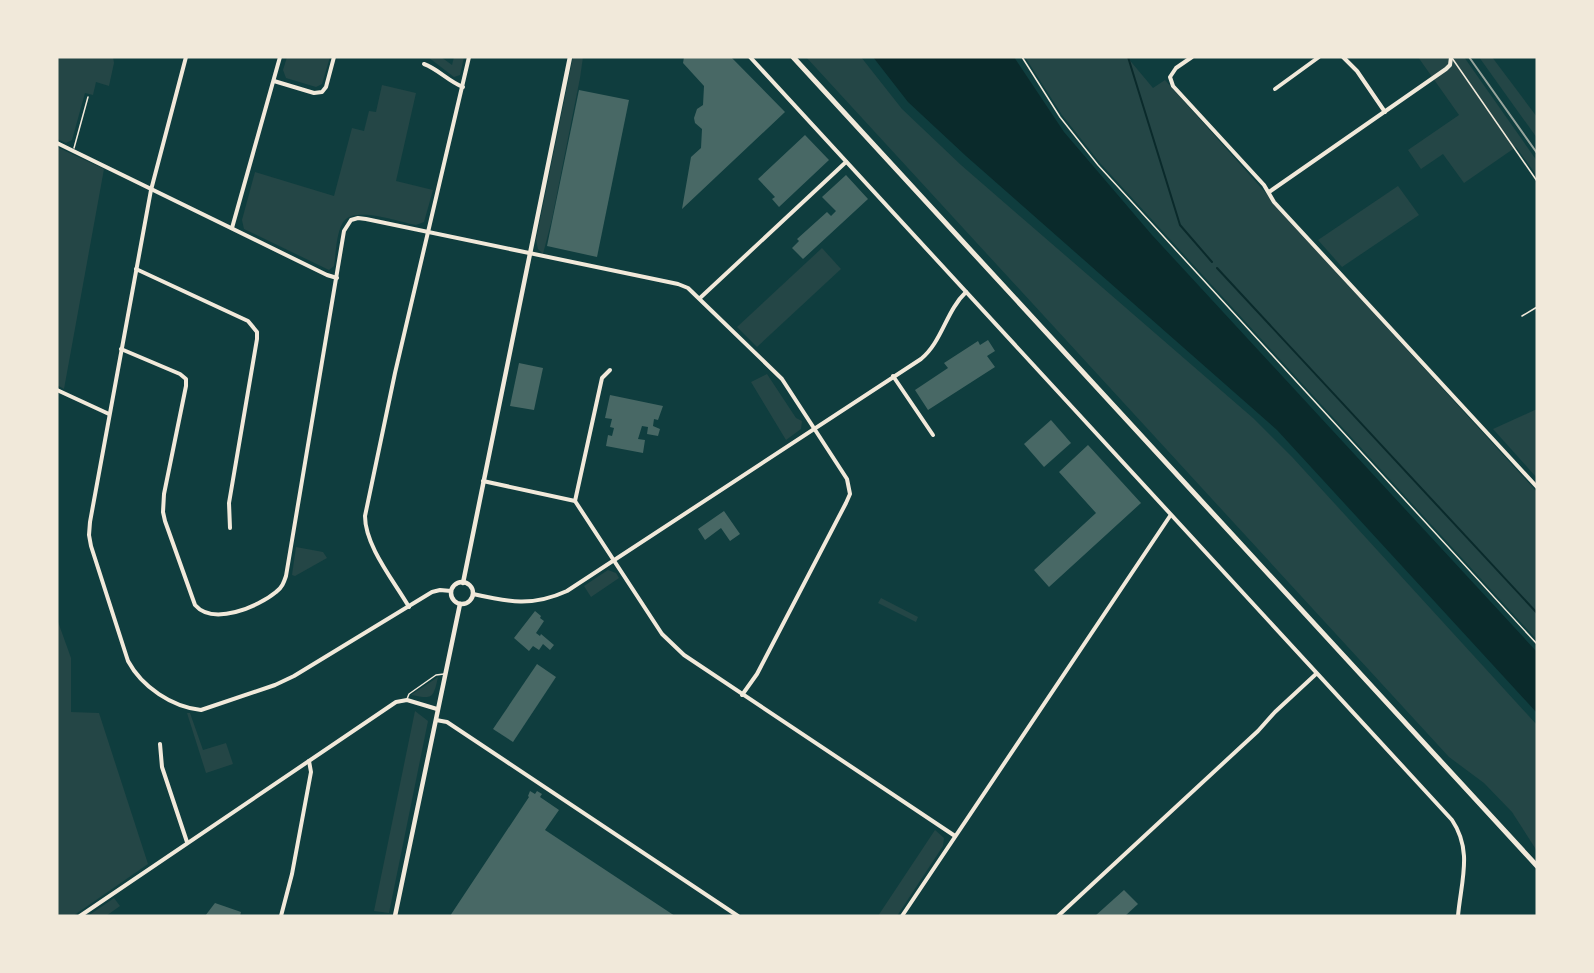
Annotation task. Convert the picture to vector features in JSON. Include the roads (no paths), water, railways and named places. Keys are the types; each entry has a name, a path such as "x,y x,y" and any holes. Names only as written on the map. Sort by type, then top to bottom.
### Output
{"main road":[{"path":"793,57 1537,866"}],"street":[{"path":"186,57 151,190 89,535 128,661 133,671 146,684 173,703 189,709 201,710 275,685 316,664 436,591 451,591"},
{"path":"232,228 280,57"},
{"path":"274,81 314,93 322,92 326,87 334,57"},
{"path":"409,607 370,540 365,526 366,516 395,373 469,57"},
{"path":"464,583 570,57"},
{"path":"750,57 1440,807 1459,831 1464,845 1465,861 1458,916"},
{"path":"1192,57 1170,76 1173,86 1264,185 1274,202 1312,244 1537,487"},
{"path":"1275,89 1319,57"},
{"path":"1343,57 1357,71 1385,112"},
{"path":"1269,192 1446,69 1450,65 1451,57"},
{"path":"424,64 431,66 455,84 463,87"},
{"path":"57,143 337,278"},
{"path":"700,298 847,162"},
{"path":"121,349 180,374 186,379 164,494 163,512 191,598 200,610 209,614 242,610 255,605 278,591 286,576 345,231 351,220 366,219 678,284 688,288 782,379 847,479 850,494 785,622 757,674 742,695"},
{"path":"136,269 248,321 257,332 229,503 230,528"},
{"path":"473,594 527,603 548,599 567,591 928,353 957,301 966,292"},
{"path":"575,501 602,378 610,370"},
{"path":"893,376 933,435"},
{"path":"57,390 109,414"},
{"path":"483,481 575,501 672,646 742,695 956,836"},
{"path":"902,916 1170,516"},
{"path":"464,583 471,587 473,594 470,601 460,604 452,598 451,591 457,584 464,583"},
{"path":"395,916 460,604"},
{"path":"1058,916 1258,731 1316,674"},
{"path":"80,916 396,702 407,700 437,709"},
{"path":"435,720 447,722 738,916"},
{"path":"160,744 162,767 187,842"},
{"path":"281,916 292,874 311,772 309,761"}],"lane":[{"path":"1451,57 1537,181"},
{"path":"73,151 88,97"},
{"path":"1522,316 1537,307"},
{"path":"407,700 409,694 436,675 444,674"}],"waterway":[{"path":"1128,57 1180,225 1212,262"},
{"path":"1217,268 1537,613"}],"railway":[{"path":"1469,57 1537,153"}]}
